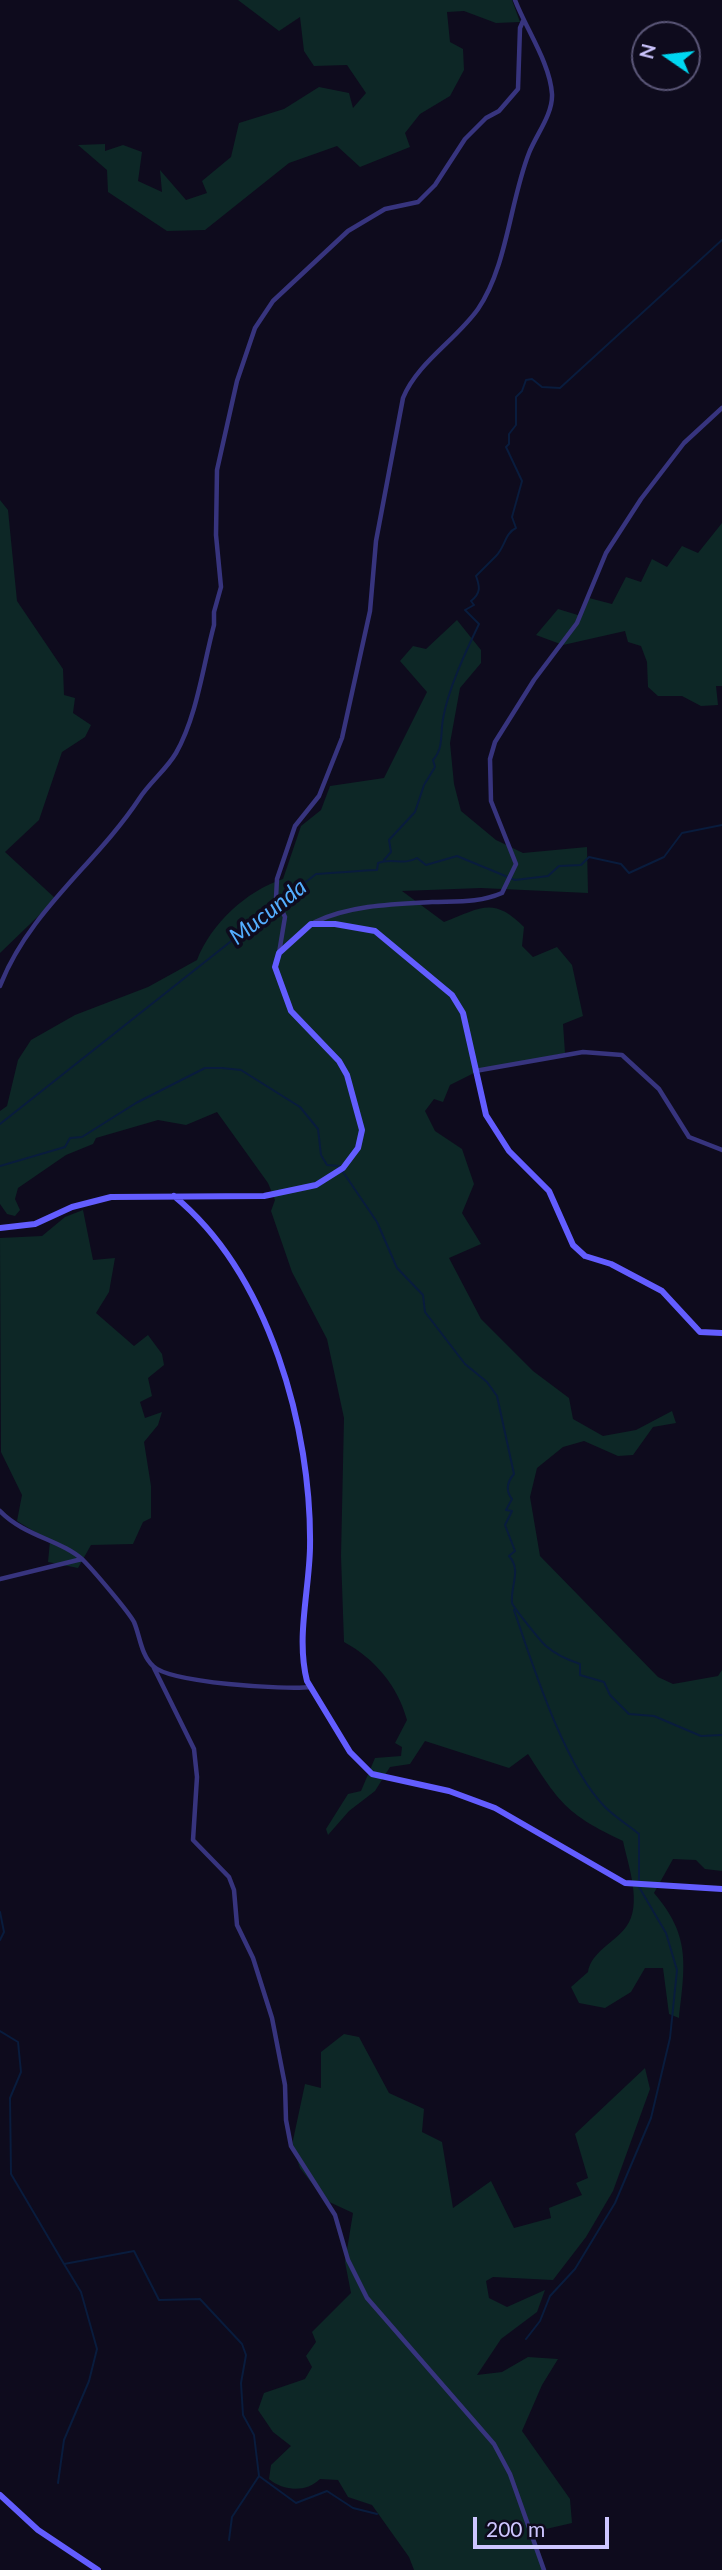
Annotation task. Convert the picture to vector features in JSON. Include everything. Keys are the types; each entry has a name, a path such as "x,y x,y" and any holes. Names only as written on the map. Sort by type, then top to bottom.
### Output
{"main road":[{"path":"0,1228 36,1224 62,1211 104,1198 173,1195 264,1196 316,1185 342,1169 361,1142 360,1120 342,1065 286,1003 276,975 279,953 311,924 335,924 375,931 452,995 463,1013 486,1115 497,1137 549,1191 577,1250 662,1291 700,1332 709,1335 722,1333"},
{"path":"173,1195 210,1232 248,1286 285,1381 296,1422 308,1491 310,1550 304,1670 311,1687 350,1752 372,1774 449,1791 488,1805 625,1883 722,1889"},
{"path":"0,2495 38,2530 98,2570"}],"street":[{"path":"279,953 285,917 279,904 277,880 294,830 319,796 345,726 370,611 376,541 403,398 415,378 461,331 486,296 528,154 549,108 549,83 514,0"},
{"path":"0,986 10,959 32,926 83,870 177,751 193,709 214,625 214,612 221,587 215,535 216,470 239,373 255,328 273,301 348,231 385,209 418,202 435,185 465,139 499,111 518,89 523,21"},
{"path":"311,924 348,911 390,904 470,902 502,892 516,864 491,801 490,759 495,742 534,680 576,623 606,553 641,499 684,443 722,408"},
{"path":"475,1071 583,1052 622,1055 659,1090 689,1137 722,1150"},
{"path":"0,1511 15,1524 82,1559 133,1621 146,1656 155,1668 194,1749 197,1777 192,1840 229,1877 235,1899 237,1924 253,1958 272,2018 286,2094 286,2120 291,2146 335,2215 348,2260 367,2298 494,2444 510,2474 544,2570"},
{"path":"0,1579 82,1559"},
{"path":"155,1668 210,1681 287,1689 311,1687"}],"green space":[{"path":"238,0 512,0 520,22 496,23 464,11 447,12 450,42 463,49 464,70 450,96 420,114 405,133 410,147 360,167 337,146 289,163 205,230 167,231 108,192 107,170 78,145 105,144 105,151 123,145 142,152 138,181 162,192 160,170 186,200 207,193 202,181 231,157 239,123 284,109 319,87 349,93 353,108 366,93 347,65 314,66 304,51 300,17 279,31"},
{"path":"0,500 8,510 17,601 63,669 64,695 75,698 73,713 91,725 85,737 62,752 39,820 5,852 56,899 0,953"},
{"path":"722,523 722,686 716,686 718,705 701,706 682,696 658,696 648,687 647,662 641,646 628,642 625,631 563,645 536,635 558,609 581,616 589,598 612,604 626,577 641,582 652,559 667,567 682,546 698,553"},
{"path":"457,620 481,650 481,663 460,688 450,743 454,784 461,811 496,840 523,853 587,847 588,893 481,888 402,891 444,922 477,909 495,908 504,911 524,927 522,946 533,957 557,947 572,965 583,1016 563,1024 565,1053 476,1072 450,1085 443,1102 434,1099 425,1111 435,1131 462,1149 474,1184 462,1213 481,1244 449,1258 481,1319 533,1371 569,1398 573,1419 603,1436 636,1430 672,1411 676,1423 653,1427 633,1455 618,1456 584,1441 563,1447 537,1468 530,1497 540,1556 658,1677 673,1684 718,1676 722,1670 722,1871 705,1869 696,1860 673,1859 654,1893 674,1923 683,1952 679,2018 669,2014 663,1968 645,1968 631,1992 605,2008 579,2003 571,1987 588,1972 594,1959 621,1933 631,1918 634,1896 631,1873 623,1841 589,1823 567,1806 528,1754 509,1768 425,1741 410,1764 390,1767 375,1791 349,1811 328,1835 326,1829 348,1794 361,1791 375,1758 401,1756 402,1747 395,1743 407,1720 398,1696 383,1674 365,1656 344,1642 341,1556 344,1418 327,1339 292,1272 271,1211 275,1200 268,1183 217,1112 186,1125 158,1120 96,1138 93,1144 66,1155 18,1188 15,1199 20,1210 15,1216 7,1214 0,1204 0,1111 7,1106 18,1060 31,1040 75,1015 148,987 197,960 211,934 231,911 269,884 283,879 301,826 321,810 330,786 384,778 427,692 400,661 413,646 426,649"},
{"path":"83,1210 93,1260 115,1258 109,1292 96,1313 134,1346 148,1335 162,1354 164,1365 148,1378 152,1396 140,1402 145,1418 162,1412 158,1425 144,1442 151,1486 151,1518 143,1522 133,1544 91,1545 78,1568 48,1562 50,1541 17,1521 22,1495 1,1452 0,1238 42,1236 65,1217"},
{"path":"344,2034 359,2037 389,2093 424,2109 422,2132 442,2142 453,2208 491,2181 514,2228 551,2218 549,2208 582,2195 576,2183 588,2178 575,2134 645,2068 650,2089 613,2191 586,2237 553,2280 493,2277 486,2281 489,2298 507,2307 545,2290 537,2312 501,2339 477,2375 502,2372 528,2357 558,2359 542,2385 522,2431 570,2499 572,2523 533,2532 546,2570 414,2570 409,2557 372,2505 348,2497 338,2480 320,2479 308,2487 295,2489 281,2486 269,2479 271,2465 291,2446 273,2432 258,2410 264,2393 305,2379 312,2367 306,2356 316,2342 312,2332 351,2293 345,2262 353,2213 325,2200 300,2168 292,2145 305,2084 321,2088 321,2052"}],"waterway":[{"path":"384,860 391,852 389,840 415,812 424,785 435,767 433,760 440,746 449,695 479,624 465,610 474,605 471,601 479,590 476,576 499,552 509,533 516,528 512,517 522,481 506,447 509,444 509,434 516,425 516,397 522,391 526,380 532,379 542,387 560,388 722,240"},
{"name":"Mucunda","path":"0,1124 316,874 377,870 378,863 383,861 407,861 417,858 426,865 457,856 515,880 548,876 559,866 581,865 589,857 621,864 629,873 664,857 682,833 722,825"},
{"path":"0,1166 65,1147 70,1138 82,1137 136,1103 205,1068 241,1070 300,1107 318,1129 321,1155 327,1165 339,1166 377,1222 397,1268 423,1295 425,1312 465,1364 487,1382 497,1396 514,1474 508,1486 512,1499 506,1510 512,1511 505,1525 515,1551 509,1556 515,1567 512,1597 514,1606 546,1646 562,1657 580,1664 580,1675 604,1682 610,1695 629,1714 654,1716 701,1736 722,1735"},
{"path":"514,1610 551,1714 576,1766 605,1807 639,1834 639,1881"},
{"path":"526,2339 540,2321 550,2296 575,2269 615,2203 651,2118 670,2038 677,1970 666,1933 639,1887"},
{"path":"0,1912 4,1932 0,1940"},
{"path":"0,2031 18,2042 21,2072 10,2098 11,2174 64,2264 134,2251 159,2300 200,2299 242,2344 246,2355 241,2383 243,2415 254,2435 259,2476 296,2503 327,2491 353,2508 377,2514"},
{"path":"58,2483 64,2440 89,2381 97,2349 81,2292 64,2264"},
{"path":"229,2540 232,2517 259,2476"}]}
